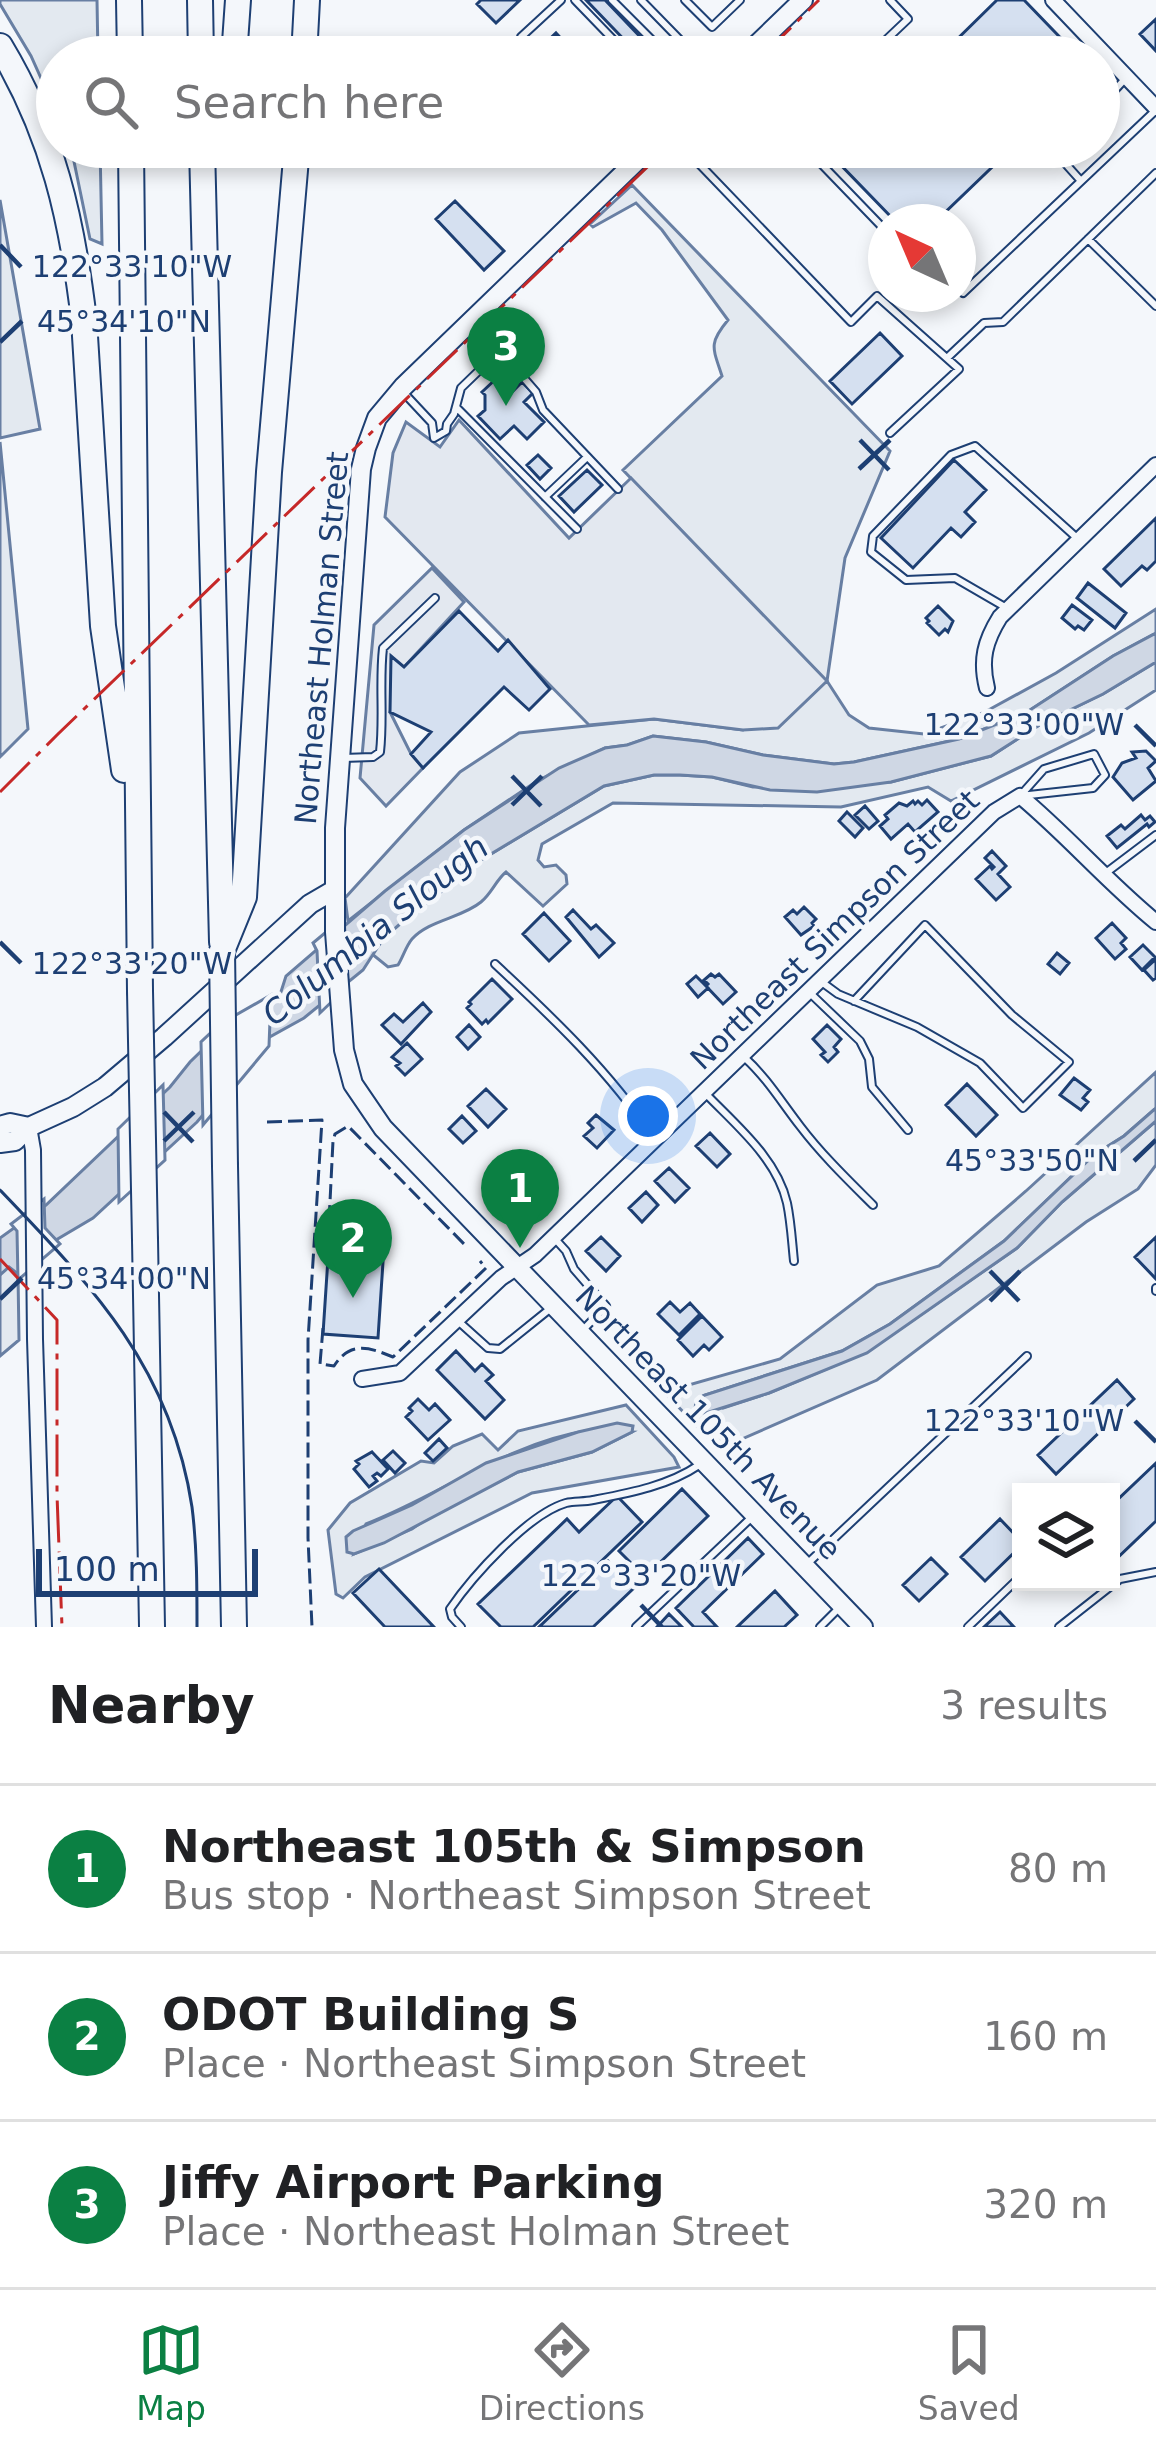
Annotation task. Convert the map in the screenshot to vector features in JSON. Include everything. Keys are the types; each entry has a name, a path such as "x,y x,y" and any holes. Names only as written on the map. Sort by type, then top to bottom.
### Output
{"highway":[{"path":"129,0 130,36"},
{"path":"200,0 201,36"},
{"path":"235,36 238,0"},
{"path":"305,36 307,0"},
{"path":"0,46 36,112"},
{"path":"56,168 84,320 103,626 138,870"},
{"path":"130,168 152,1627"},
{"path":"203,168 234,1627"},
{"path":"204,227 214,168"},
{"path":"222,951 244,897 269,472 295,168"}],"street":[{"path":"766,36 803,0"},
{"path":"1056,1 1088,36"},
{"path":"1120,70 1156,109"},
{"name":"Northeast Holman Street","path":"334,890 339,758 362,469 373,428 400,389 629,168"},
{"path":"987,688 983,655 989,635 1008,609 1156,465"},
{"path":"1020,796 1156,922"},
{"name":"Northeast Simpson Street","path":"362,1379 400,1373 501,1278 553,1237 994,812 1020,796"},
{"path":"0,1143 15,1141 29,1127 105,1087 310,904 334,890"},
{"name":"Northeast 105th Avenue","path":"334,890 344,1050 360,1097 383,1128 862,1627"},
{"path":"0,1126 29,1127"},
{"path":"29,1127 44,1627"}],"lane":[{"path":"522,36 561,0"},
{"path":"575,0 609,36"},
{"path":"611,0 648,36"},
{"path":"641,0 676,36"},
{"path":"685,0 712,27 737,1"},
{"path":"890,0 908,19 890,36"},
{"path":"1120,84 1126,77"},
{"path":"1120,144 1156,109"},
{"path":"703,168 851,322 877,296 958,369 890,433"},
{"path":"826,168 868,212"},
{"path":"1069,168 1081,181"},
{"path":"976,281 1095,168"},
{"path":"947,358 984,323 1003,322 1156,173"},
{"path":"1088,239 1156,305"},
{"path":"464,328 493,357 516,370 536,392 543,410 618,489"},
{"path":"400,389 432,423 434,438 446,431 461,388 493,357"},
{"path":"456,407 578,529"},
{"path":"1008,609 956,578 906,580 872,552 873,536 950,455 976,446 1078,540"},
{"path":"545,497 587,456"},
{"path":"339,758 374,758 380,752 383,648 435,598"},
{"path":"1094,754 1105,775 1093,788 1020,796 1044,769 1077,758 1094,754"},
{"path":"1105,874 1156,835"},
{"path":"1143,911 1156,901"},
{"path":"814,986 917,1027 980,1063 1023,1108 1069,1062 1012,1016 925,926 854,1001"},
{"path":"495,964 576,1043 655,1140"},
{"path":"814,986 860,1041 872,1087 908,1130"},
{"path":"742,1055 832,1164 874,1205"},
{"path":"704,1092 772,1169 787,1200 794,1261"},
{"path":"553,1237 606,1306 580,1333"},
{"path":"457,1320 488,1348 500,1349 554,1305"},
{"path":"804,1566 1027,1356"},
{"path":"461,1627 450,1609 464,1589 488,1560 547,1512 567,1502 659,1485 704,1461"},
{"path":"636,1627 754,1514"},
{"path":"1059,1627 1120,1579 1156,1571"},
{"path":"968,1627 1012,1585"},
{"path":"820,1627 842,1606"}],"shaded area":[{"path":"0,0 97,0 98,36 36,36 36,67"},
{"path":"75,168 100,168 102,244 90,239"},
{"path":"632,185 890,451 845,558 827,681 849,715 869,728 924,734 983,713 1156,609 1156,633 1027,712 959,739 854,762 763,755 653,736 605,748 537,781 464,830 348,921 345,898 460,772 519,733 654,719 743,730 826,682 623,470 722,376 714,346 728,320 662,230 636,203 593,227 590,224"},
{"path":"0,200 40,429 0,438"},
{"path":"459,420 569,538 631,478 827,681 778,728 743,730 654,719 589,725 385,517 393,453 406,422 440,447"},
{"path":"0,442 28,729 0,757"},
{"path":"432,568 464,602 404,667 390,712 423,768 386,806 360,778 374,625"},
{"path":"1156,662 1156,690 1089,733 951,801 928,787 841,807 613,803 542,844 538,860 544,867 556,865 566,875 567,884 543,906 506,872 473,907 419,933 398,965 388,967 372,954 400,924 481,860 604,786 654,775 712,777 753,787 891,782 991,756"},
{"path":"1156,1072 1156,1108 1094,1155 1004,1241 890,1324 842,1351 705,1395 723,1408 867,1352 1017,1248 1062,1202 1156,1121 1156,1165 1138,1189 1086,1222 877,1380 719,1449 664,1392 780,1359 877,1285 939,1266"},
{"path":"0,1257 18,1274 19,1340 0,1356"},
{"path":"626,1405 679,1467 532,1493 365,1577 343,1598 336,1594 328,1530 350,1503 421,1461 434,1463 453,1446 482,1434 498,1450 518,1431","holes":["591,1430 632,1432 592,1452 518,1472 354,1554 366,1524 504,1457"]}],"water":[{"name":"Columbia Slough","path":"1156,633 1156,662 991,756 891,782 817,792 770,790 680,775 654,775 604,786 481,860 400,924 383,939 363,970 304,1018 268,1038 197,1122 93,1218 56,1240 18,1274 9,1267 0,1275 0,1238 46,1205 224,1029 279,998 286,976 385,891 464,830 559,768 605,748 653,736 834,764 959,739 1027,712"},
{"path":"1156,1108 1156,1121 1062,1202 1017,1248 867,1353 769,1393 706,1413 695,1409 696,1401 705,1395 842,1351 890,1324 1004,1241 1094,1155"},
{"path":"617,1423 633,1426 632,1432 592,1452 518,1472 384,1543 347,1552 346,1537 353,1531 412,1505 486,1463"}],"pier":[{"path":"344,917 348,986 320,1013 313,943"},
{"path":"271,995 269,1046 203,1125 201,1042 220,1024"},
{"path":"163,1085 165,1160 119,1202 118,1129"},
{"path":"44,1199 45,1228 60,1244 18,1280 17,1231 11,1224"}],"building":[{"path":"481,0 520,0 496,23 477,4"},
{"path":"586,0 605,0 639,36 621,36"},
{"path":"997,0 1024,0 1059,36 960,36"},
{"path":"1156,19 1156,51 1140,34"},
{"path":"844,168 991,168 954,204 879,204"},
{"path":"455,201 504,251 484,270 436,219"},
{"path":"880,333 902,356 852,404 830,381"},
{"path":"499,376 513,391 522,382 533,393 524,402 544,422 527,439 514,426 500,439 478,416 485,410 482,392"},
{"path":"538,455 551,468 540,479 527,465"},
{"path":"954,460 986,490 965,512 975,522 961,537 951,528 913,568 881,538"},
{"path":"587,470 602,485 574,512 559,496"},
{"path":"1156,518 1156,561 1147,570 1142,566 1121,586 1104,569"},
{"path":"1088,583 1126,613 1115,628 1077,598"},
{"path":"1072,605 1092,620 1084,630 1062,618"},
{"path":"938,606 953,621 948,632 945,629 939,635 926,618"},
{"path":"459,611 498,651 508,640 550,689 529,710 504,687 423,768 411,754 431,732 390,712 391,656 404,667"},
{"path":"1146,751 1156,761 1148,768 1156,781 1133,800 1113,777 1122,763 1136,758 1132,752"},
{"path":"927,800 938,812 915,832 908,824 891,839 880,826 899,803 907,806 918,801 922,805"},
{"path":"865,806 878,821 869,829 855,815"},
{"path":"847,812 863,828 855,837 839,821"},
{"path":"1141,815 1155,822 1117,848 1107,836"},
{"path":"992,851 1006,866 998,874 1010,887 996,900 976,879 994,867 985,858"},
{"path":"804,907 816,919 801,935 785,917"},
{"path":"573,910 614,943 599,957 566,917"},
{"path":"544,913 570,941 549,961 523,934"},
{"path":"1112,923 1126,938 1121,943 1126,949 1115,959 1096,938"},
{"path":"1143,945 1155,957 1142,970 1130,957"},
{"path":"1057,953 1069,963 1060,974 1048,964"},
{"path":"1156,959 1156,978 1153,980 1144,970"},
{"path":"719,974 736,992 723,1004 706,986 704,980"},
{"path":"696,976 708,988 698,997 687,984"},
{"path":"492,979 512,999 482,1024 467,1008"},
{"path":"423,1003 431,1012 401,1044 382,1025 394,1014 403,1022"},
{"path":"469,1025 480,1037 468,1049 457,1037"},
{"path":"827,1025 841,1039 834,1047 838,1052 828,1062 813,1039"},
{"path":"407,1043 422,1059 405,1075 392,1057"},
{"path":"1074,1078 1090,1090 1081,1110 1060,1095"},
{"path":"967,1084 997,1115 976,1136 946,1105"},
{"path":"486,1089 506,1109 488,1127 468,1106"},
{"path":"596,1115 614,1130 597,1148 584,1136 593,1128 588,1123"},
{"path":"462,1116 476,1131 463,1143 449,1129"},
{"path":"710,1133 730,1154 717,1167 696,1146"},
{"path":"669,1168 689,1188 675,1202 655,1181"},
{"path":"646,1192 658,1205 642,1222 629,1208"},
{"path":"601,1237 620,1256 606,1271 586,1251"},
{"path":"1156,1237 1156,1279 1135,1257"},
{"path":"328,1258 383,1262 378,1338 323,1334"},
{"path":"670,1302 680,1312 690,1303 700,1314 679,1335 658,1314"},
{"path":"702,1316 722,1337 709,1350 704,1345 693,1356 678,1340"},
{"path":"456,1351 475,1371 482,1364 493,1375 486,1381 504,1400 485,1419 437,1370"},
{"path":"1117,1380 1134,1399 1056,1474 1038,1455"},
{"path":"418,1399 429,1410 435,1404 450,1420 428,1440 406,1417"},
{"path":"439,1439 447,1448 433,1461 425,1453"},
{"path":"393,1451 405,1463 395,1473 383,1460"},
{"path":"372,1452 388,1469 373,1476 377,1481 369,1487 354,1469 359,1464 356,1461"},
{"path":"1156,1463 1156,1521 1120,1555 1120,1497"},
{"path":"682,1489 708,1516 645,1577 619,1551"},
{"path":"617,1496 642,1522 533,1627 501,1627 478,1604 567,1519 579,1532"},
{"path":"1000,1519 1012,1532 1012,1555 985,1581 961,1557"},
{"path":"748,1538 763,1554 703,1612 717,1627 694,1627 676,1608"},
{"path":"931,1558 947,1574 919,1601 903,1585"},
{"path":"608,1561 634,1588 593,1627 539,1627"},
{"path":"379,1569 434,1627 385,1627 353,1593"},
{"path":"775,1591 797,1615 784,1627 737,1627"},
{"path":"1000,1612 1014,1627 984,1627"},
{"path":"669,1614 682,1627 657,1627"}],"tram line":[{"path":"0,1190 96,1296 147,1371 166,1412 192,1507 197,1627"}],"fence":[{"path":"267,1122 322,1120 308,1340 312,1627"},
{"path":"327,1262 333,1141 348,1126 467,1247"},
{"path":"323,1328 320,1364 334,1366 360,1348 393,1357 486,1268 480,1261"}],"power":[{"path":"782,36 819,0"},
{"path":"0,792 646,168"},
{"path":"0,1259 57,1320 62,1627"}],"place":[{"name":"Jiffy Airport Parking","path":"506,406"},
{"name":"Northeast 105th & Simpson","path":"520,1248"},
{"name":"ODOT Building S","path":"353,1298"}]}
